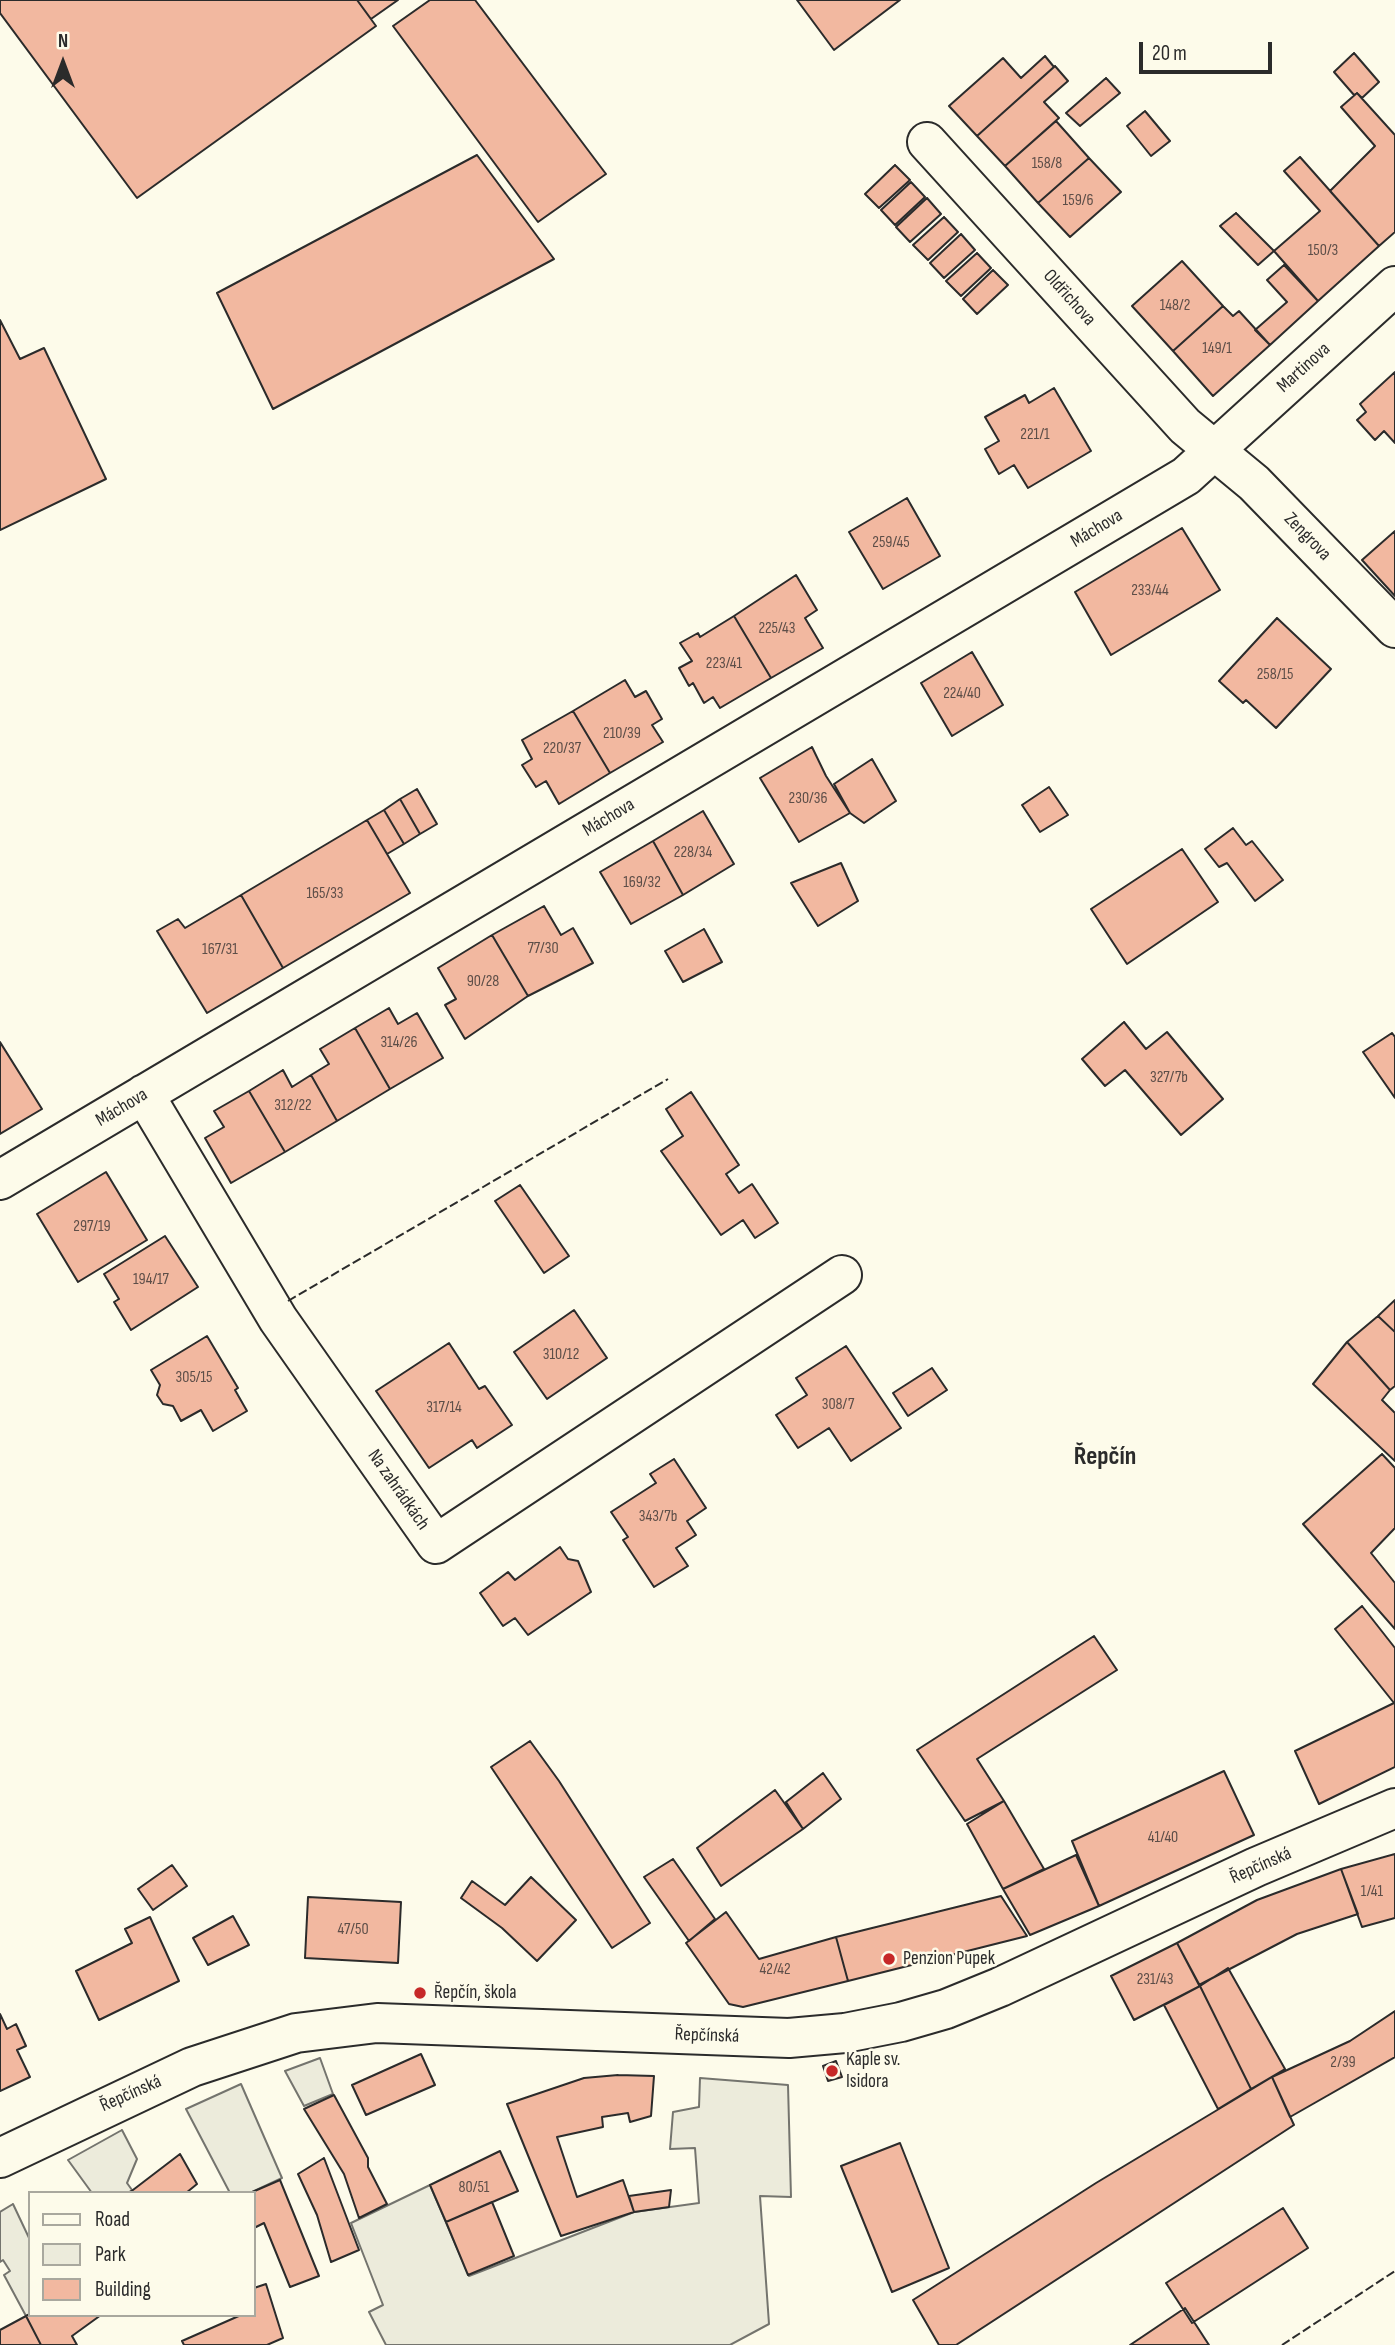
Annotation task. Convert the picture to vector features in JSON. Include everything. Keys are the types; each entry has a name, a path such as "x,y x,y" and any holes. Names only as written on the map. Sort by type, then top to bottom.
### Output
{"street":[{"name":"Oldřichova","path":"927,142 1185,426 1214,451"},
{"name":"Martinova","path":"1214,451 1395,286"},
{"name":"Zengrova","path":"1214,451 1254,483 1395,628"},
{"name":"Máchova","path":"0,1180 1186,476 1214,451"},
{"name":"Na zahrádkách","path":"144,1094 278,1319 436,1544 842,1275"},
{"name":"Řepčínská","path":"0,2158 192,2067 296,2033 377,2023 789,2038 845,2033 901,2022 946,2009 1000,1987 1256,1867 1395,1808"}],"green space":[{"path":"320,2058 333,2094 304,2106 285,2071"},
{"path":"700,2078 788,2085 791,2197 760,2196 769,2324 730,2345 386,2345 369,2312 383,2305 351,2223 430,2185 469,2276 634,2212 699,2203 695,2148 670,2149 673,2112 699,2107"},
{"path":"241,2084 282,2178 254,2191 229,2191 186,2109"},
{"path":"122,2130 137,2159 127,2183 132,2190 91,2191 68,2160"},
{"path":"13,2204 28,2236 26,2316 4,2275 10,2271 3,2260 0,2262 0,2212"}],"building":[{"path":"0,0 357,0 376,26 137,198 0,13"},
{"path":"357,0 398,0 371,19"},
{"path":"430,0 475,0 606,174 538,222 393,26"},
{"path":"797,0 900,0 834,50"},
{"path":"1354,53 1379,82 1362,98 1357,93 1354,95 1334,72"},
{"path":"1045,56 1054,67 977,136 949,106 1003,58 1021,78"},
{"path":"1055,66 1068,81 1044,102 1059,118 1005,166 977,136"},
{"path":"1106,78 1120,93 1080,126 1066,113"},
{"path":"1357,93 1395,135 1395,232 1379,246 1330,191 1375,146 1341,107"},
{"path":"1145,111 1170,141 1151,156 1127,126"},
{"path":"1056,121 1089,158 1038,203 1005,166"},
{"path":"477,155 554,259 273,409 217,293"},
{"path":"1300,157 1379,246 1318,301 1274,251 1320,211 1284,171"},
{"path":"1089,158 1121,192 1070,237 1038,203"},
{"path":"895,165 910,180 879,208 865,194"},
{"path":"911,182 925,197 895,225 881,210"},
{"path":"927,198 941,214 910,242 896,227"},
{"path":"1236,213 1274,251 1258,265 1220,226"},
{"path":"944,217 958,232 928,260 913,245"},
{"path":"961,234 975,250 944,278 930,263"},
{"path":"977,253 991,268 961,296 946,281"},
{"path":"1182,261 1223,306 1173,351 1132,306"},
{"path":"1284,265 1318,301 1270,345 1255,330 1287,302 1267,280"},
{"path":"993,270 1008,285 977,314 963,299"},
{"path":"1223,306 1233,316 1239,311 1270,345 1213,396 1173,351"},
{"path":"0,320 20,359 44,348 106,479 0,530"},
{"path":"1395,372 1395,443 1384,431 1375,440 1357,420 1366,412 1360,404"},
{"path":"1054,388 1091,451 1028,488 1014,465 999,474 985,449 999,441 985,417 1025,395 1029,403"},
{"path":"907,498 940,556 883,589 849,532"},
{"path":"1182,528 1220,590 1111,655 1075,592"},
{"path":"1395,531 1395,596 1362,560"},
{"path":"796,575 817,610 805,618 823,648 771,678 734,616"},
{"path":"734,616 771,678 720,708 713,697 704,703 693,683 689,686 679,668 692,661 680,643 698,633 700,637"},
{"path":"1277,618 1331,669 1276,728 1246,700 1243,703 1219,681"},
{"path":"972,652 1003,705 952,736 921,683"},
{"path":"625,680 635,697 646,691 662,719 652,725 663,742 610,773 573,711"},
{"path":"573,711 610,773 559,804 546,781 536,787 522,765 532,759 522,740"},
{"path":"812,747 826,776 850,813 799,842 760,778"},
{"path":"872,759 896,801 864,823 850,813 834,784"},
{"path":"1049,787 1068,815 1040,832 1022,805"},
{"path":"417,789 437,824 420,834 400,799"},
{"path":"400,799 420,834 404,844 384,810"},
{"path":"384,810 404,844 387,854 367,820"},
{"path":"703,811 734,864 683,895 653,841"},
{"path":"367,820 410,893 283,968 241,895"},
{"path":"1233,828 1246,845 1252,841 1283,880 1255,901 1227,863 1219,867 1205,849"},
{"path":"653,841 683,895 631,924 600,872"},
{"path":"1182,849 1218,902 1127,964 1091,909"},
{"path":"841,863 858,901 818,926 791,883"},
{"path":"241,895 283,968 207,1013 157,931 178,919 185,928"},
{"path":"544,906 561,935 573,928 593,963 528,996 492,935"},
{"path":"704,929 722,962 683,982 665,951"},
{"path":"492,935 528,996 465,1039 445,1005 456,999 438,968"},
{"path":"389,1008 398,1024 417,1013 443,1058 390,1089 355,1028"},
{"path":"1124,1022 1146,1049 1167,1032 1223,1099 1181,1135 1125,1070 1105,1086 1082,1059"},
{"path":"355,1028 390,1089 337,1121 311,1075 329,1064 320,1049"},
{"path":"1392,1033 1395,1037 1395,1098 1363,1052"},
{"path":"0,1042 42,1109 0,1134"},
{"path":"283,1070 292,1087 311,1075 337,1121 285,1152 249,1091"},
{"path":"249,1091 285,1152 231,1183 205,1138 224,1127 214,1111"},
{"path":"691,1092 739,1165 726,1174 739,1193 752,1184 778,1223 755,1238 743,1220 721,1235 661,1151 683,1136 666,1109"},
{"path":"106,1172 147,1240 78,1282 37,1214"},
{"path":"520,1185 569,1256 544,1273 495,1201"},
{"path":"165,1236 198,1287 131,1330 114,1302 119,1299 104,1274"},
{"path":"1395,1300 1395,1332 1378,1316"},
{"path":"574,1310 607,1358 547,1399 514,1352"},
{"path":"1378,1316 1395,1332 1395,1386 1390,1390 1347,1342"},
{"path":"207,1336 238,1388 235,1390 247,1411 213,1431 201,1410 181,1421 173,1406 163,1404 157,1395 160,1385 151,1370"},
{"path":"1347,1342 1390,1390 1382,1400 1395,1413 1395,1461 1313,1384"},
{"path":"449,1343 479,1389 485,1386 512,1425 477,1448 472,1440 429,1468 376,1391"},
{"path":"846,1346 901,1428 851,1461 829,1428 798,1448 776,1415 807,1395 796,1378"},
{"path":"932,1368 947,1390 908,1416 893,1393"},
{"path":"1382,1454 1395,1468 1395,1528 1371,1553 1395,1583 1395,1629 1303,1524"},
{"path":"674,1459 706,1508 687,1521 696,1535 676,1548 688,1566 654,1587 623,1540 628,1537 611,1512 656,1483 650,1474"},
{"path":"560,1547 568,1559 578,1561 591,1592 528,1635 515,1618 503,1626 480,1593 508,1572 515,1580"},
{"path":"1362,1606 1395,1648 1395,1767 1319,1804 1295,1751 1394,1703 1335,1629"},
{"path":"1094,1636 1117,1670 977,1759 1004,1801 965,1821 917,1750"},
{"path":"530,1741 559,1781 650,1923 612,1948 491,1767"},
{"path":"1224,1771 1254,1835 1099,1906 1072,1841"},
{"path":"823,1773 841,1799 803,1829 786,1802"},
{"path":"775,1790 803,1829 721,1886 697,1848"},
{"path":"1004,1801 1044,1869 1003,1889 967,1824"},
{"path":"1395,1854 1395,1918 1362,1927 1341,1869"},
{"path":"1076,1855 1099,1906 1030,1935 1003,1889"},
{"path":"673,1859 715,1919 689,1941 644,1877"},
{"path":"172,1865 187,1886 153,1910 138,1889"},
{"path":"1341,1869 1358,1914 1297,1934 1199,1985 1177,1943 1257,1900"},
{"path":"531,1877 576,1920 537,1961 502,1928 461,1898 472,1881 505,1905"},
{"name":"Penzion Pupek","path":"1001,1896 1027,1936 848,1981 836,1937"},
{"path":"308,1897 401,1902 398,1963 305,1958"},
{"path":"726,1912 759,1959 836,1937 848,1981 743,2007 729,2004 686,1943"},
{"path":"233,1916 249,1945 208,1965 193,1938"},
{"path":"150,1917 179,1981 99,2020 76,1971 132,1943 125,1929"},
{"path":"1177,1943 1200,1986 1134,2020 1111,1976"},
{"path":"1228,1968 1285,2069 1251,2089 1200,1986"},
{"path":"1200,1986 1251,2089 1218,2109 1164,2005"},
{"path":"1395,2011 1395,2057 1290,2117 1272,2077 1350,2041"},
{"path":"0,2014 7,2029 16,2024 26,2046 17,2050 30,2077 0,2091"},
{"path":"421,2054 435,2085 366,2115 352,2085"},
{"name":"Kaple sv. Isidora","path":"836,2061 842,2077 828,2081 823,2066"},
{"path":"654,2076 651,2116 630,2122 628,2113 602,2117 603,2127 557,2137 577,2197 623,2180 634,2212 561,2236 507,2104 584,2078"},
{"path":"1272,2077 1294,2125 956,2345 939,2345 913,2300 1096,2183"},
{"path":"334,2095 368,2158 368,2167 387,2204 359,2218 344,2174 304,2109"},
{"path":"900,2143 949,2268 892,2292 841,2166"},
{"path":"500,2151 518,2191 446,2222 430,2185"},
{"path":"180,2154 197,2184 188,2191 132,2191"},
{"path":"324,2158 359,2250 331,2262 317,2215 298,2174"},
{"path":"280,2180 319,2276 290,2287 264,2223 256,2227 255,2191"},
{"path":"671,2190 669,2207 634,2212 629,2196"},
{"path":"492,2202 514,2256 468,2275 446,2222"},
{"path":"1283,2208 1308,2248 1192,2323 1166,2283"},
{"path":"266,2284 283,2338 267,2345 184,2345 182,2341 236,2317 256,2317 256,2287"},
{"path":"1185,2308 1209,2345 1130,2345"},
{"path":"26,2316 98,2317 72,2336 77,2345 41,2345"},
{"path":"26,2316 41,2345 0,2345 0,2330"}],"fence":[{"path":"288,1301 668,1079"},
{"path":"1282,2345 1395,2271"}],"place":[{"name":"Penzion Pupek","path":"889,1959"},
{"name":"Řepčín, škola","path":"420,1993"},
{"name":"Kaple sv. Isidora","path":"832,2071"}],"district":[{"name":"Řepčín","path":"1105,1457"}]}
